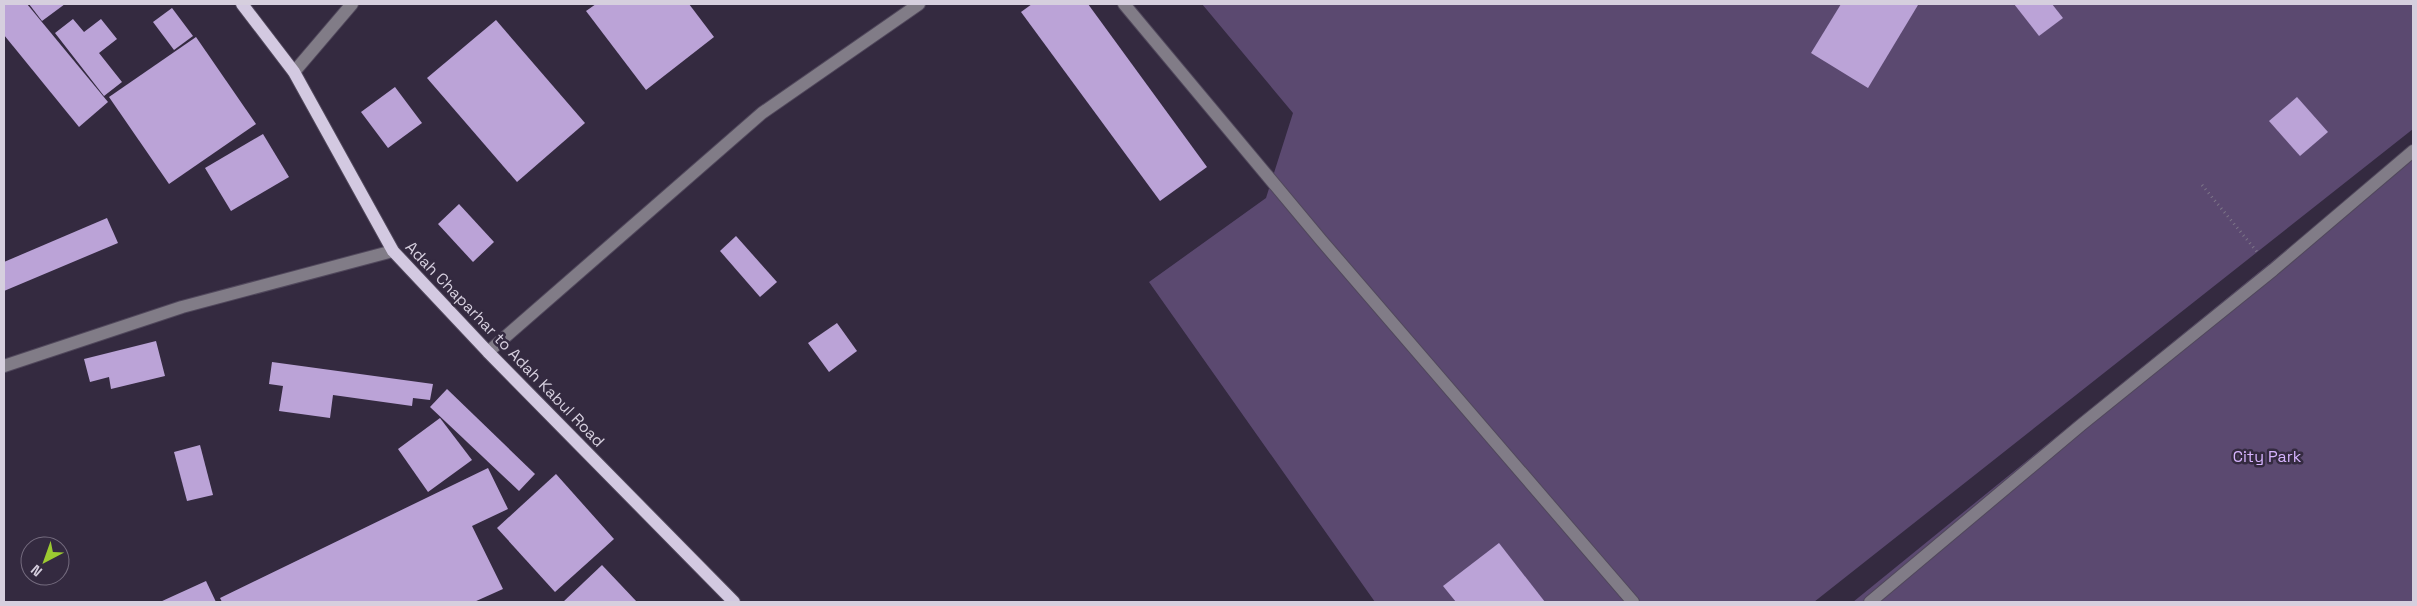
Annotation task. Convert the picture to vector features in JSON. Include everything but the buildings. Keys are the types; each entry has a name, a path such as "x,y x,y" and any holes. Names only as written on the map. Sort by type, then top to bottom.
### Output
{"main road":[{"name":"Adah Chaparhar to Adah Kabul Road","path":"242,4 294,72 393,251 488,352 734,602"}],"street":[{"path":"294,72 352,4"},
{"path":"488,352 762,113 919,4"},
{"path":"1124,4 1321,240 1633,602"},
{"path":"1870,602 2081,425 2273,270 2413,150"},
{"path":"4,366 182,307 393,251"}],"path":[{"path":"2202,185 2273,270"}],"green space":[{"path":"1202,4 2413,4 2413,129 1814,602 1375,602 1149,282 1266,198 1293,113"},
{"name":"City Park","path":"2413,147 2413,602 1853,602"}]}
